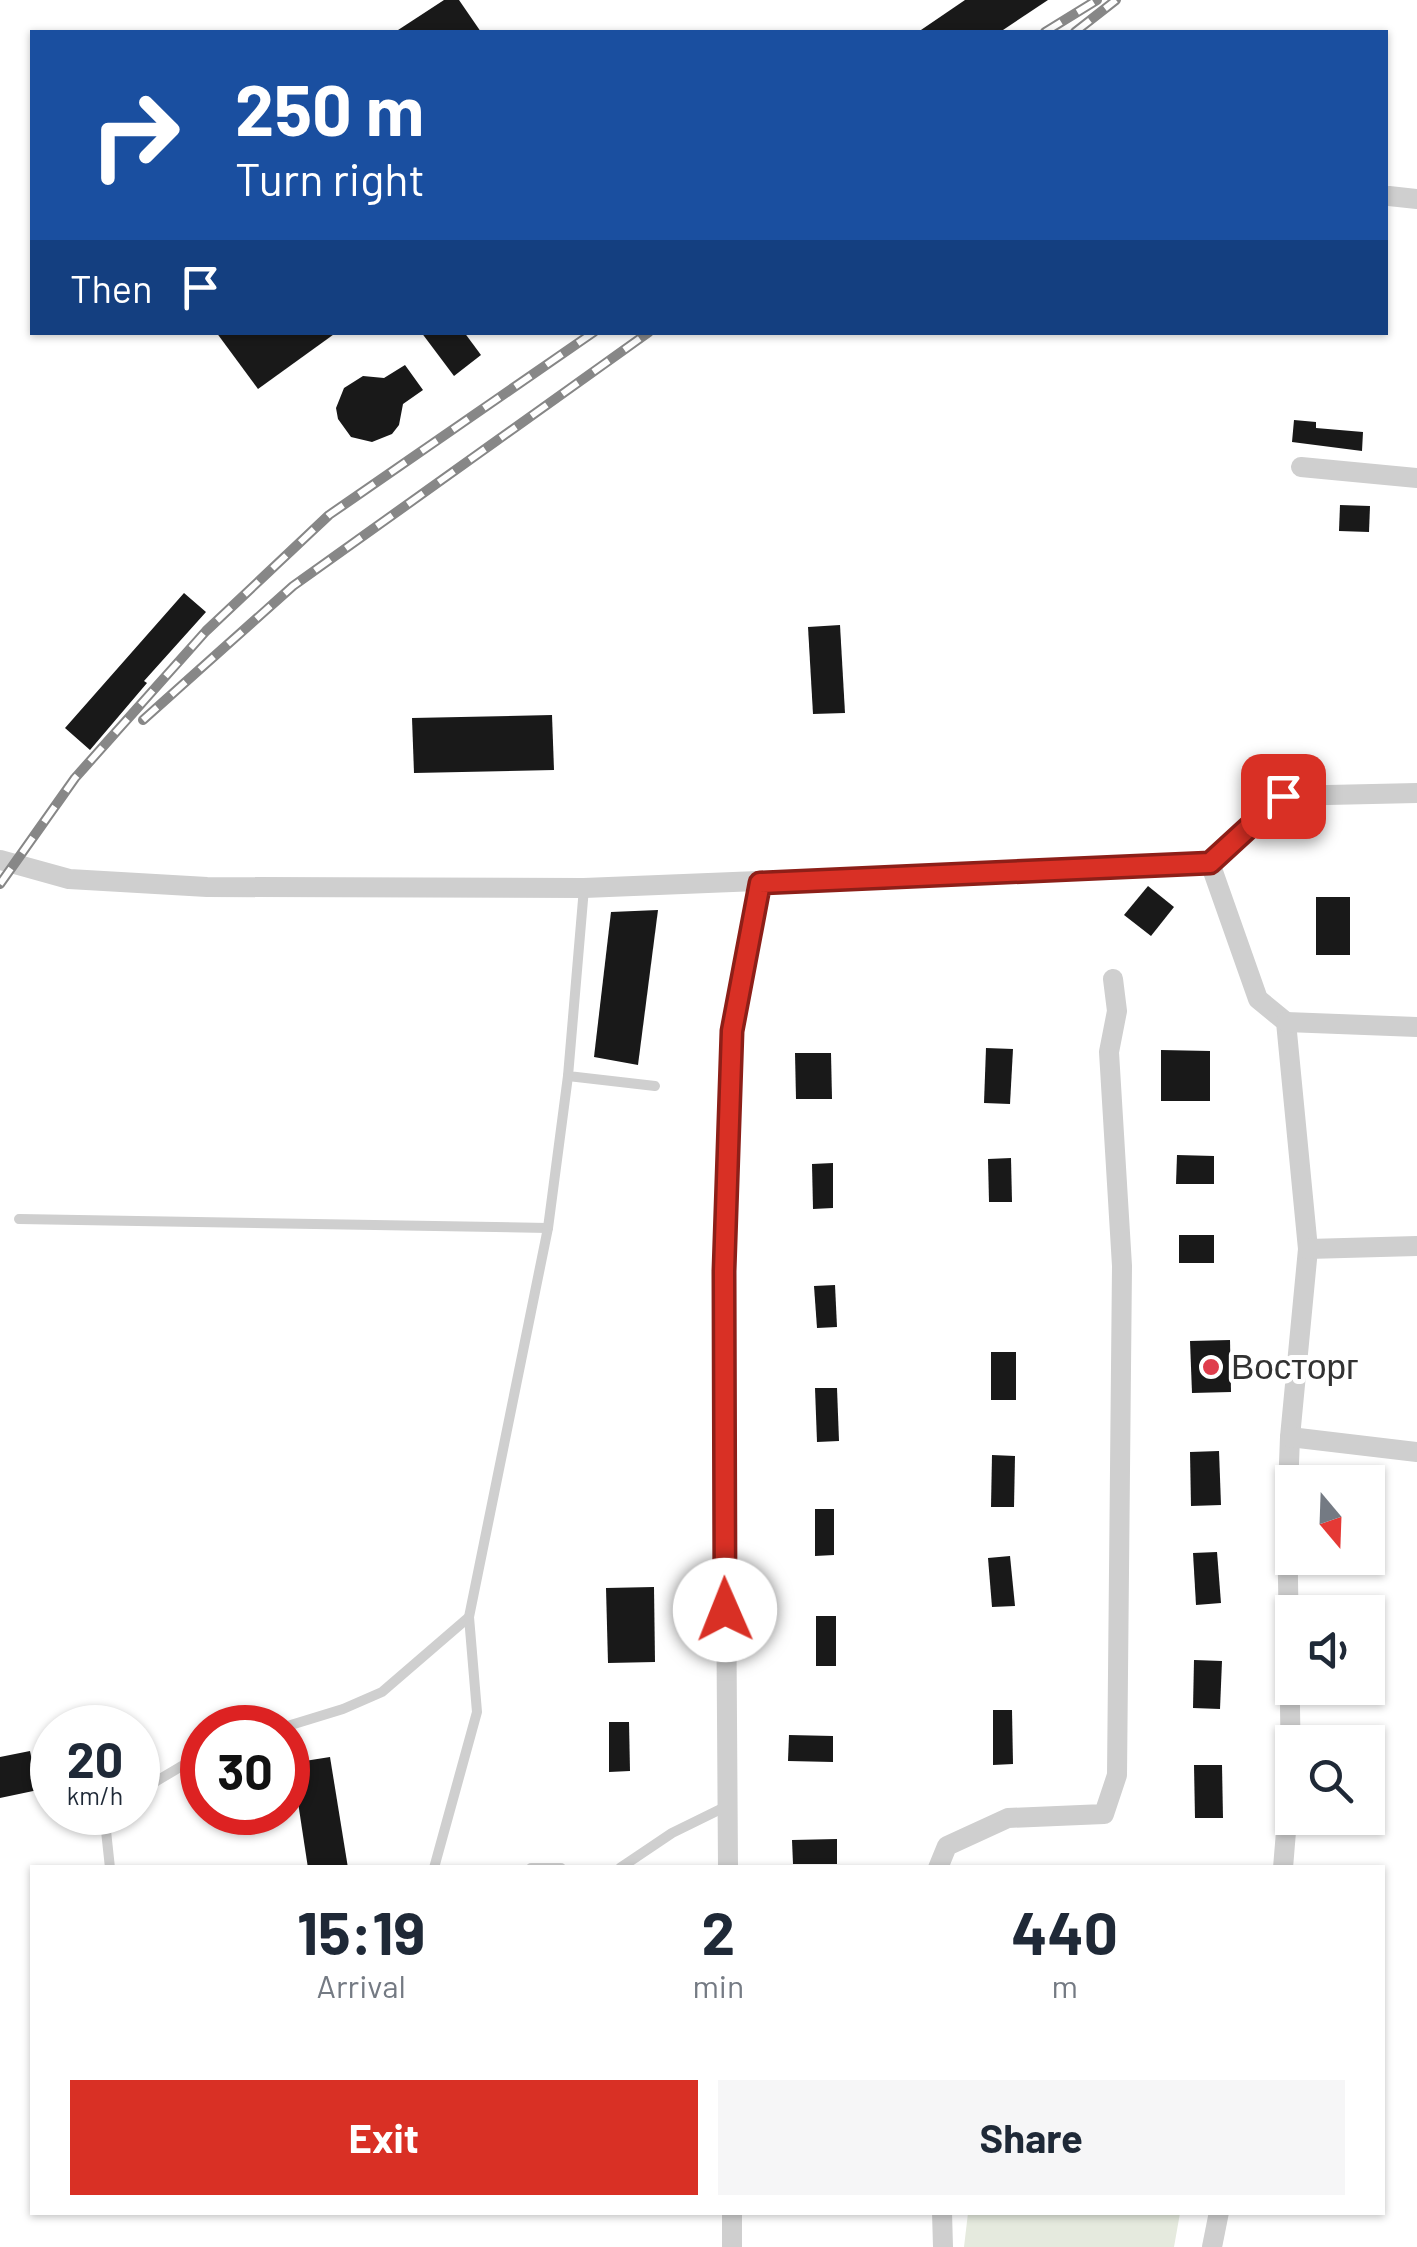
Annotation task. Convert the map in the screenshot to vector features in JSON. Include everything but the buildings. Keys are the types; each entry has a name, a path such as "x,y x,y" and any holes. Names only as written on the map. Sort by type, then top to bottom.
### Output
{"street":[{"path":"1389,196 1417,199"},
{"path":"1301,468 1417,478"},
{"path":"0,860 69,879 207,888 584,888 1210,863 1283,796 1417,793"},
{"path":"1210,863 1258,1000 1286,1022 1417,1027"},
{"path":"728,1865 724,1271 732,1050 760,883"},
{"path":"939,1865 947,1846 1008,1818 1104,1814 1117,1775 1122,1266 1109,1052 1116,1011 1113,979"},
{"path":"1283,1865 1292,1770 1287,1516 1290,1437 1308,1248 1286,1022"},
{"path":"1308,1248 1417,1246"},
{"path":"1290,1437 1417,1452"},
{"path":"732,2215 732,2247"},
{"path":"942,2215 944,2247"},
{"path":"1212,2247 1218,2215"}],"lane":[{"path":"435,1865 477,1712 469,1617 548,1228 568,1076 584,888"},
{"path":"568,1076 655,1086"},
{"path":"19,1218 548,1228"},
{"path":"310,1719 382,1692 469,1617"},
{"path":"624,1865 672,1833 727,1806"},
{"path":"106,1835 110,1865"}],"shaded area":[{"path":"968,2215 1180,2215 1174,2247 964,2247"}],"railway":[{"path":"1048,30 1097,0"},
{"path":"1078,30 1116,0"},
{"path":"0,884 75,778 206,631 329,515 590,335"},
{"path":"143,720 293,586 645,335"}],"place":[{"name":"Восторг","path":"1211,1367"}],"route":[{"path":"725,1610 724,1271 732,1031 760,883 1210,863 1283,796"}]}
